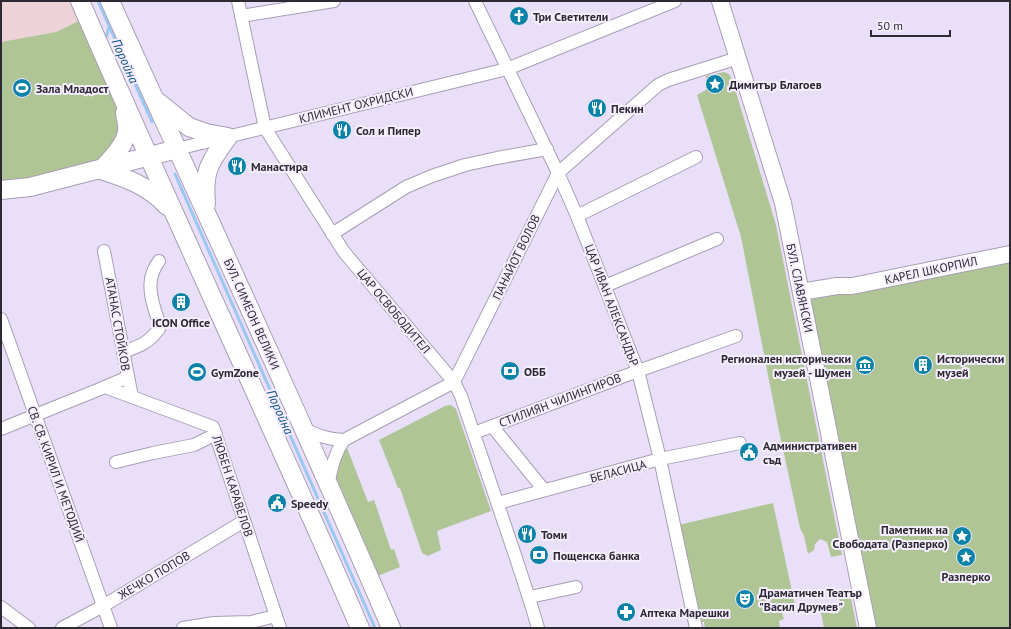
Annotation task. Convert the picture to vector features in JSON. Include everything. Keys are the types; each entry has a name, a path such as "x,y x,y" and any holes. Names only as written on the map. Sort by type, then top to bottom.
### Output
{"main road":[{"path":"80,1 148,157 360,628"},
{"name":"БУЛ. СИМЕОН ВЕЛИКИ","path":"110,1 207,212 391,628"},
{"path":"154,99 189,127 206,133 228,137 208,166 204,186 207,212"},
{"path":"123,100 127,133 115,155 101,170 129,179 146,187 159,197 173,212"},
{"name":"КЛИМЕНТ ОХРИДСКИ","path":"1,190 30,187 101,170 177,149"},
{"name":"КЛИМЕНТ ОХРИДСКИ","path":"1,199 30,187"}],"street":[{"name":"ЦАР ОСВОБОДИТЕЛ","path":"238,1 265,128 344,252 454,382 461,396 530,597 538,628"},
{"path":"241,16 334,1"},
{"name":"ЦАР ИВАН АЛЕКСАНДЪР","path":"475,1 547,149 577,216 638,370 660,459 696,628"},
{"name":"КЛИМЕНТ ОХРИДСКИ","path":"177,149 507,69 675,1"},
{"name":"БУЛ. СЛАВЯНСКИ","path":"720,1 783,203 868,628"},
{"name":"ПАНАЙОТ ВОЛОВ","path":"454,382 558,173 658,85 668,80 738,58"},
{"path":"332,234 406,187 432,176 497,158 547,149"},
{"path":"577,216 696,157"},
{"path":"605,286 717,239"},
{"name":"АТАНАС СТОЙКОВ","path":"104,251 132,397"},
{"name":"КАРЕЛ ШКОРПИЛ","path":"802,296 838,291 852,286 1010,254"},
{"path":"123,352 141,346 151,340 159,330 150,284 152,272 160,261"},
{"name":"СВ. СВ. КИРИЛ И МЕТОДИЙ","path":"1,319 111,628"},
{"name":"СТИЛИЯН ЧИЛИНГИРОВ","path":"474,433 638,370 736,336"},
{"path":"1,429 128,377"},
{"path":"328,484 337,450 344,440 454,382"},
{"path":"105,387 132,397"},
{"name":"ЛЮБЕН КАРАВЕЛОВ","path":"132,397 213,427 280,628"},
{"path":"492,426 544,490"},
{"path":"304,429 322,437 333,440 344,440"},
{"path":"116,462 194,445 216,434"},
{"name":"БЕЛАСИЦА","path":"498,502 660,459 740,443"},
{"name":"ЖЕЧКО ПОПОВ","path":"62,628 103,606 244,521"},
{"path":"530,597 576,587"},
{"path":"1,607 29,628"},
{"path":"183,628 214,623 251,622 276,616"}],"shaded area":[{"path":"1,1 80,1 87,17 56,32 1,42"}],"green space":[{"path":"87,17 127,124 101,170 1,190 1,42 56,32"},
{"path":"724,72 729,74 732,79 776,225 842,555 831,557 827,542 820,539 815,544 814,550 808,554 804,536 800,528 778,426 741,237 697,95 706,90 706,76"},
{"path":"1010,254 1010,628 868,628 803,299"},
{"path":"451,405 456,409 491,511 437,531 441,550 428,556 422,553 400,488 398,488 379,440 445,406"},
{"path":"344,440 368,502 374,500 391,550 394,549 400,567 370,579 328,484"},
{"path":"773,503 796,610 782,613 784,619 779,621 780,628 705,628 704,622 701,622 694,588 684,573 674,526"},
{"path":"850,594 857,628 824,628 820,608 825,608 830,613 838,613 841,608 839,597"}],"waterway":[{"name":"Поройна","path":"98,1 152,122"},
{"path":"106,37 109,28"},
{"name":"Поройна","path":"175,174 375,628"}],"place":[{"name":"Три Светители","path":"519,16"},
{"name":"Димитър Благоев","path":"715,84"},
{"name":"Зала Младост","path":"22,88"},
{"name":"Пекин","path":"597,108"},
{"name":"Сол и Пипер","path":"342,130"},
{"name":"Манастира","path":"237,166"},
{"name":"ICON Office","path":"181,302"},
{"name":"Регионален исторически музей - Шумен","path":"865,365"},
{"name":"Исторически музей","path":"923,365"},
{"name":"ОББ","path":"510,371"},
{"name":"GymZone","path":"197,372"},
{"name":"Административен съд","path":"749,452"},
{"name":"Speedy","path":"277,503"},
{"name":"Томи","path":"527,534"},
{"name":"Паметник на Свободата (Разперко)","path":"962,536"},
{"name":"Пощенска банка","path":"539,555"},
{"name":"Разперко","path":"966,557"},
{"name":"Драматичен Театър \"Васил Друмев\"","path":"745,599"},
{"name":"Аптека Марешки","path":"626,612"}]}
